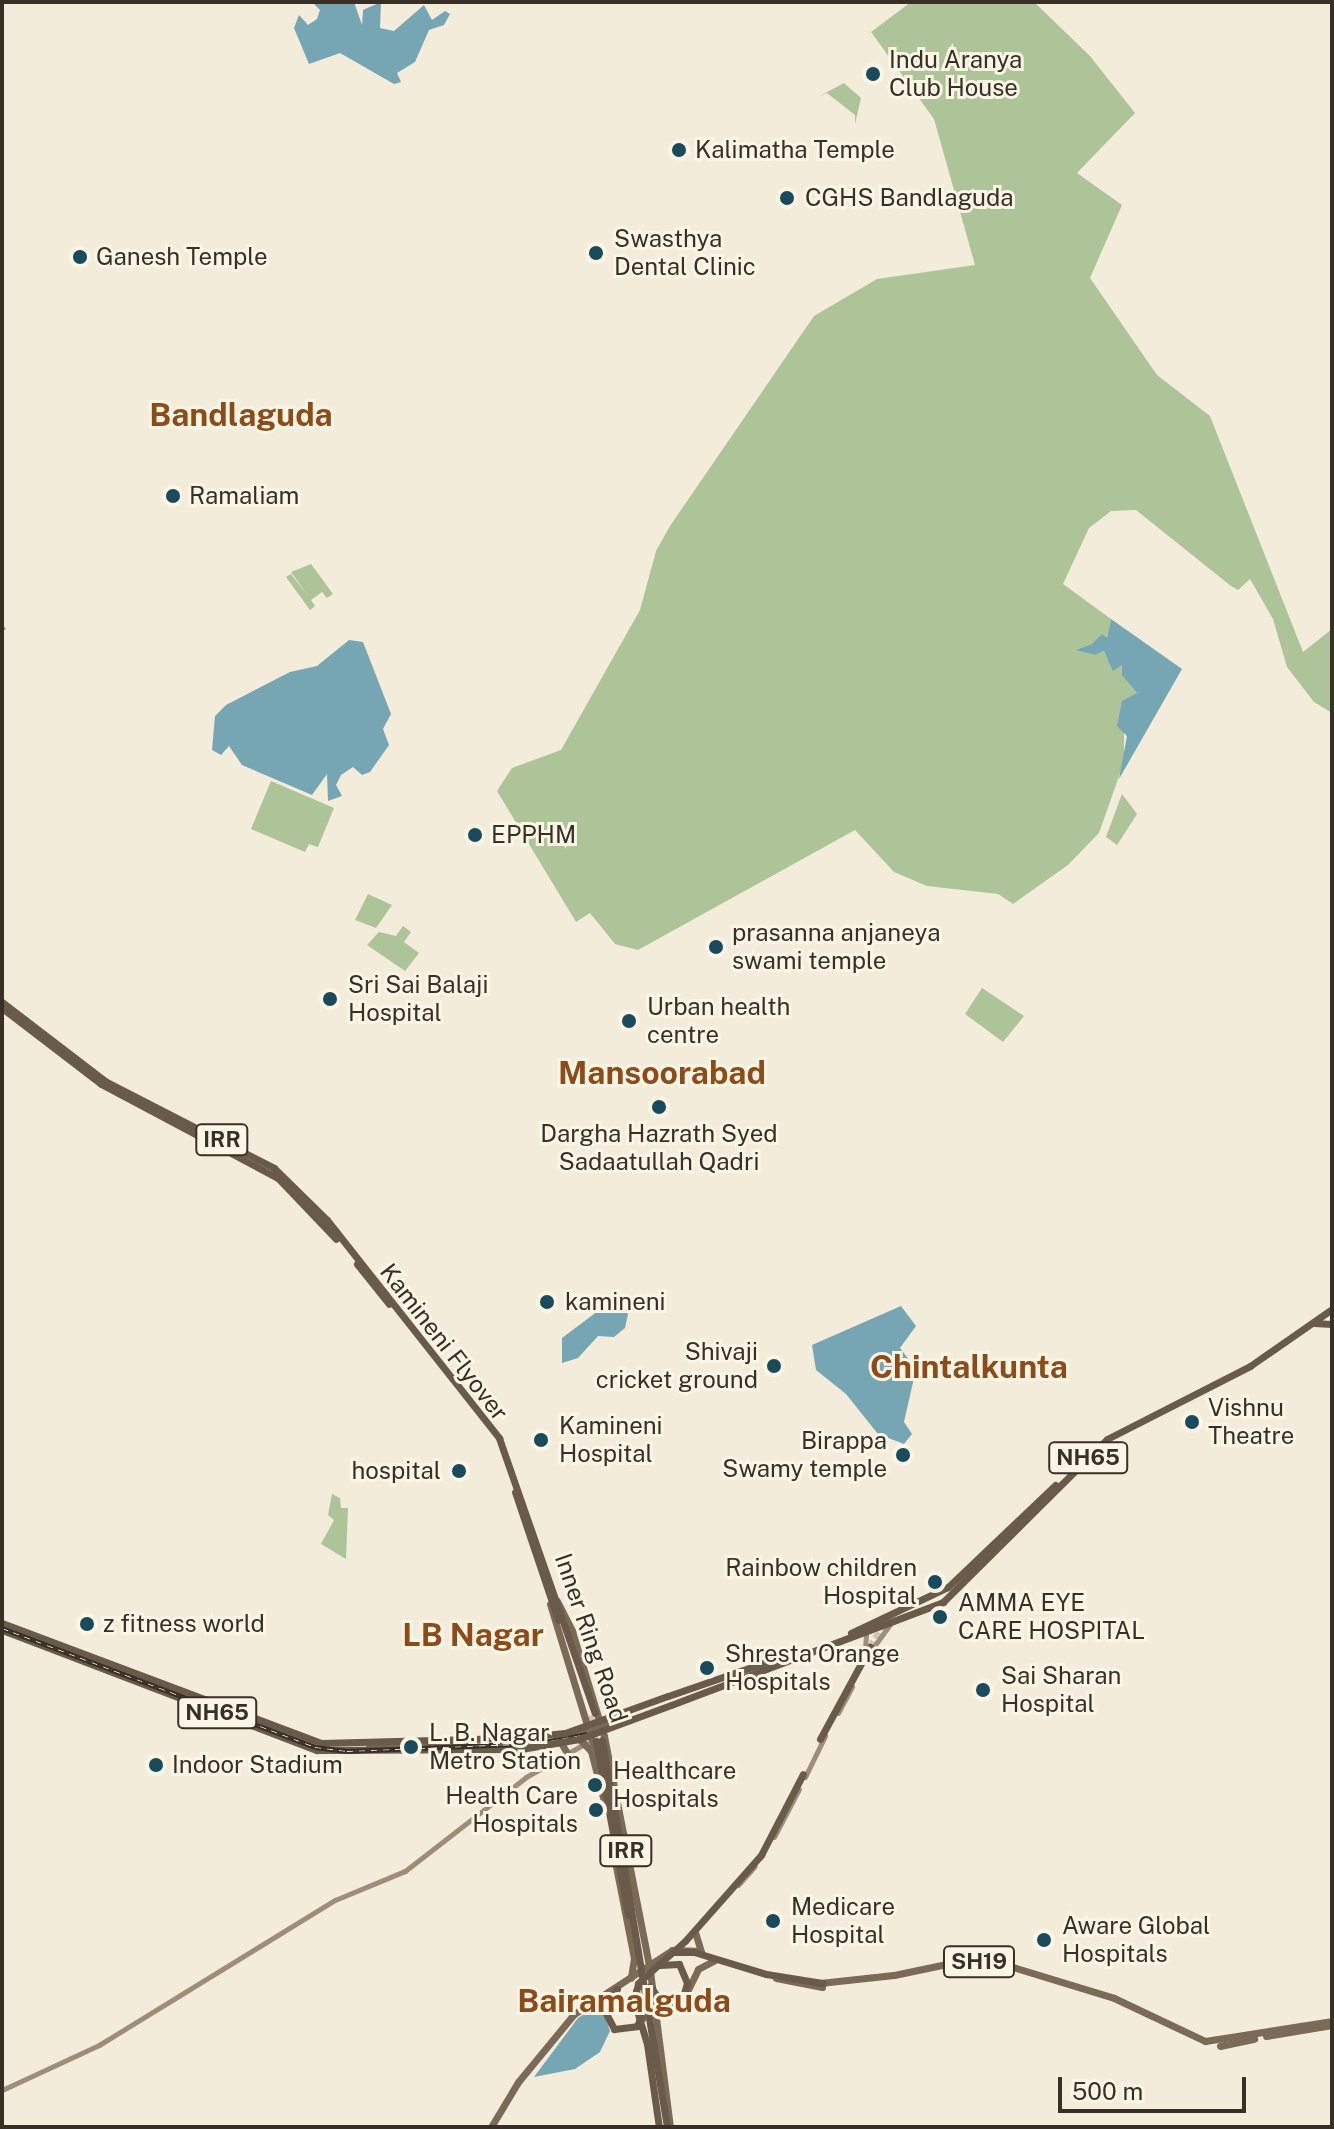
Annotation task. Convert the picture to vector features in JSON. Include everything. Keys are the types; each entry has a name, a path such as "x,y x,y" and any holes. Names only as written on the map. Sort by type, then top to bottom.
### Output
{"highway":[{"name":"IRR","path":"2,1002 105,1081 173,1120"},
{"name":"IRR","path":"2,1008 83,1072 173,1120"},
{"name":"Kamineni Flyover","path":"173,1120 274,1168 324,1221 482,1411 505,1456 534,1542"},
{"name":"NH65","path":"355,1750 460,1738 516,1738 565,1733 767,1658 877,1623 938,1594 1018,1526 1107,1439 1187,1399 1202,1387 1227,1378 1311,1324 1332,1306"},
{"name":"NH65","path":"2,1623 303,1746 355,1750 521,1749 579,1739 943,1602 1107,1435 1250,1362 1332,1306"},
{"path":"1311,1324 1331,1324"},
{"path":"1227,1378 1239,1378"},
{"name":"Inner Ring Road","path":"534,1542 554,1602"},
{"path":"892,1622 951,1590 982,1557"},
{"name":"IRR","path":"554,1602 592,1714"},
{"name":"NH65","path":"4,1633 154,1685"},
{"path":"820,1739 870,1647"},
{"name":"IRR","path":"599,1741 610,1811"},
{"path":"663,2127 634,1995 642,1977 677,1950 761,1855 803,1774"},
{"name":"Inner Ring Road","path":"610,1811 618,1847"},
{"name":"IRR","path":"618,1847 652,1967 663,2127"},
{"name":"IRR","path":"618,1847 650,2002 663,2127"},
{"path":"677,1950 694,1952 766,1974 822,1983"},
{"path":"679,1964 687,1983 681,1999 667,2003 656,1996 652,1967 679,1964"},
{"path":"619,1988 603,2008 614,2029 637,2026 650,2002"}],"main road":[{"name":"Inner Ring Road","path":"554,1602 602,1726 609,1830 618,1847 646,1954"},
{"name":"Inner Ring Road","path":"554,1602 610,1811"},
{"path":"491,2127 535,2064 588,2004 677,1950 769,1847 875,1644 892,1622"},
{"path":"677,1950 742,1879 803,1774 869,1641 866,1633"},
{"path":"630,1706 637,1710 767,1658"},
{"path":"602,1726 636,1719 756,1672"},
{"name":"NH65","path":"464,1749 546,1741 564,1745 602,1726"},
{"path":"355,1750 365,1747 546,1741 590,1731"},
{"path":"577,1737 586,1743 610,1811"},
{"path":"2,2090 99,2045 335,1900 405,1871 564,1745 586,1743"},
{"path":"618,1847 633,1957 632,1979 663,2127"},
{"path":"695,1932 701,1952"},
{"name":"SH19","path":"677,1950 701,1952 822,1983 980,1957 1114,1998 1205,2041 1332,2023"},
{"name":"SH19","path":"677,1950 826,1987 985,1962 1109,2001 1185,2040 1207,2046 1332,2023"},
{"path":"633,1957 646,1954 652,1967 650,2002 659,2039 663,2127"},
{"path":"656,2020 668,2006 684,2000 698,1969 715,1960"},
{"path":"588,2004 632,1979"},
{"path":"637,1995 668,2006"},
{"path":"645,2040 659,2039"}],"green space":[{"path":"911,2 1034,2 1090,56 1135,113 1077,173 1122,205 1090,278 1157,375 1210,416 1303,652 1332,629 1332,713 1314,702 1287,667 1273,619 1250,579 1238,590 1136,510 1111,511 1089,528 1063,584 1111,619 1107,639 1075,650 1095,655 1104,651 1114,670 1122,665 1123,675 1137,693 1124,729 1124,762 1099,833 1068,865 1013,904 998,894 927,886 894,872 855,830 638,950 615,944 590,913 576,922 497,791 512,768 561,750 640,610 656,551 670,526 814,316 877,279 975,265 934,119 871,32"},
{"path":"844,83 861,98 855,124 855,115 827,93 818,97"},
{"path":"311,564 333,594 327,598 322,592 311,600 315,606 310,610 286,577 291,574 308,596 291,572"},
{"path":"271,781 334,808 318,847 309,844 305,852 251,829"},
{"path":"1122,794 1137,814 1117,845 1106,837"},
{"path":"368,894 392,905 376,928 355,920"},
{"path":"403,926 411,932 404,942 419,953 405,971 367,945 379,932 396,936"},
{"path":"982,988 1024,1016 1003,1042 965,1014"},
{"path":"332,1494 340,1498 341,1508 348,1508 346,1559 321,1544 334,1520 328,1515"}],"water":[{"path":"312,2 354,2 362,25 363,10 381,2 380,28 394,31 424,5 432,20 445,11 450,14 444,25 429,30 415,62 397,73 401,82 394,84 340,53 309,64 294,28 299,15 308,25 317,19 320,10"},
{"path":"1111,619 1182,669 1119,779 1127,736 1117,726 1122,701 1137,693 1122,675 1122,665 1113,671 1104,651 1095,655 1075,650 1092,644 1102,634 1107,638"},
{"path":"349,640 363,642 391,714 383,729 389,745 370,772 362,775 353,767 341,775 336,785 342,796 328,801 327,774 312,795 242,765 229,746 221,755 212,750 215,716 226,705 290,672 317,666"},
{"path":"610,1302 620,1304 628,1314 625,1328 614,1337 598,1336 578,1358 562,1363 562,1338"},
{"path":"901,1306 916,1326 900,1348 916,1369 904,1422 912,1434 904,1444 878,1434 846,1394 816,1370 812,1345"},
{"path":"601,2003 610,2031 600,2052 575,2069 534,2077 578,2018"}],"waterway":[{"path":"2,626 5,629"}],"tunnel":[{"path":"870,1647 884,1625"},
{"path":"590,1715 596,1741"}],"railway":[{"path":"2,1628 315,1747 347,1751 539,1743 587,1734"}],"place":[{"name":"Indu Aranya Club House","path":"873,74"},
{"name":"Kalimatha Temple","path":"679,150"},
{"name":"CGHS Bandlaguda","path":"787,198"},
{"name":"Swasthya Dental Clinic","path":"596,253"},
{"name":"Ganesh Temple","path":"80,257"},
{"name":"Ramaliam","path":"173,496"},
{"name":"EPPHM","path":"475,835"},
{"name":"prasanna anjaneya swami temple","path":"716,947"},
{"name":"Sri Sai Balaji Hospital","path":"330,999"},
{"name":"Urban health centre","path":"629,1021"},
{"name":"Dargha Hazrath Syed Sadaatullah Qadri","path":"659,1107"},
{"name":"kamineni","path":"547,1302"},
{"name":"Shivaji cricket ground","path":"774,1366"},
{"name":"Vishnu Theatre","path":"1192,1422"},
{"name":"Kamineni Hospital","path":"541,1440"},
{"name":"Birappa Swamy temple","path":"903,1455"},
{"name":"hospital","path":"459,1471"},
{"name":"Rainbow children Hospital","path":"935,1582"},
{"name":"AMMA EYE CARE HOSPITAL","path":"940,1617"},
{"name":"z fitness world","path":"87,1624"},
{"name":"Shresta Orange Hospitals","path":"707,1668"},
{"name":"Sai Sharan Hospital","path":"983,1690"},
{"name":"L. B. Nagar Metro Station","path":"411,1747"},
{"name":"Indoor Stadium","path":"156,1765"},
{"name":"Healthcare Hospitals","path":"595,1785"},
{"name":"Health Care Hospitals","path":"596,1810"},
{"name":"Medicare Hospital","path":"773,1921"},
{"name":"Aware Global Hospitals","path":"1044,1940"}],"district":[{"name":"Bandlaguda","path":"241,415"},
{"name":"Mansoorabad","path":"662,1073"},
{"name":"Chintalkunta","path":"969,1367"},
{"name":"LB Nagar","path":"473,1635"},
{"name":"Bairamalguda","path":"624,2001"}]}
